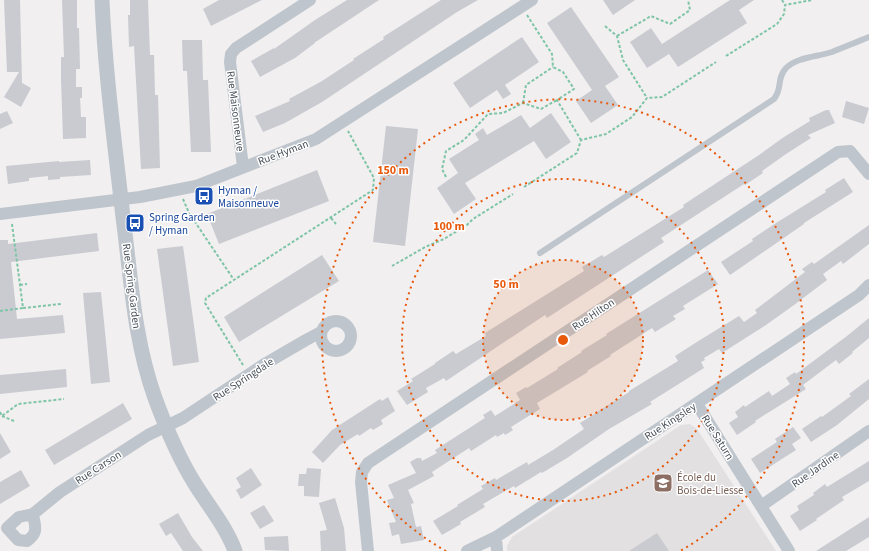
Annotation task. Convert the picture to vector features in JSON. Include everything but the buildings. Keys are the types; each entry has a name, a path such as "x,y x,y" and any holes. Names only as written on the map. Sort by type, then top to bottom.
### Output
{"street":[{"name":"Rue Spring Garden","path":"102,0 111,109 121,200 140,344 150,383 166,426 184,466 226,533 235,551"},
{"name":"Rue Maisonneuve","path":"243,167 230,62 231,54 236,48 310,0"},
{"name":"Rue Hyman","path":"5,213 121,200 196,186 316,139 527,3"},
{"name":"Rue Hilton","path":"368,551 361,482 362,472 368,463 838,152 850,151 869,174"},
{"name":"Rue Kingsley","path":"467,551 496,537 697,404 859,295 869,285"},
{"name":"Rue Springdale","path":"166,426 183,418 249,375 321,332"},
{"name":"Rue Saturn","path":"697,404 789,551"},
{"name":"Rue Carson","path":"33,514 60,492 148,435 166,426"},
{"name":"Rue Jardine","path":"761,506 869,431"},
{"path":"496,537 497,551"}],"lane":[{"path":"540,253 774,99 779,93 780,76 786,68 793,63 830,52 869,37"}],"path":[{"path":"617,36 651,16 670,24 690,10 688,0"},
{"path":"726,56 777,24 784,14 785,4 782,0"},
{"path":"785,4 812,0"},
{"path":"527,3 552,54 553,67"},
{"path":"605,26 617,36 623,60 646,98"},
{"path":"646,98 662,97 716,62"},
{"path":"446,177 442,169 446,151 464,140 488,114 503,114 523,103 541,109 574,89 563,72 553,67"},
{"path":"523,103 526,85 553,67"},
{"path":"581,140 606,134 632,117 646,98"},
{"path":"524,187 577,153 581,140 557,100"},
{"path":"249,375 204,303 206,298 373,190 374,178 344,122"},
{"path":"180,189 189,214 234,280"},
{"path":"392,266 424,247 444,239 513,194"},
{"path":"5,213 20,285 23,308"},
{"path":"331,218 336,224"},
{"path":"20,285 27,284"},
{"path":"0,311 60,304"},
{"path":"2,416 18,404 64,398"},
{"path":"0,412 2,416 14,421"}],"shaded area":[{"name":"École du Bois-de-Liesse","path":"690,424 697,429 776,551 507,551 507,546 512,537 681,425"}],"place":[{"name":"Hyman / Maisonneuve","path":"204,196"},
{"name":"Spring Garden / Hyman","path":"135,223"},
{"name":"École du Bois-de-Liesse","path":"663,483"}]}
